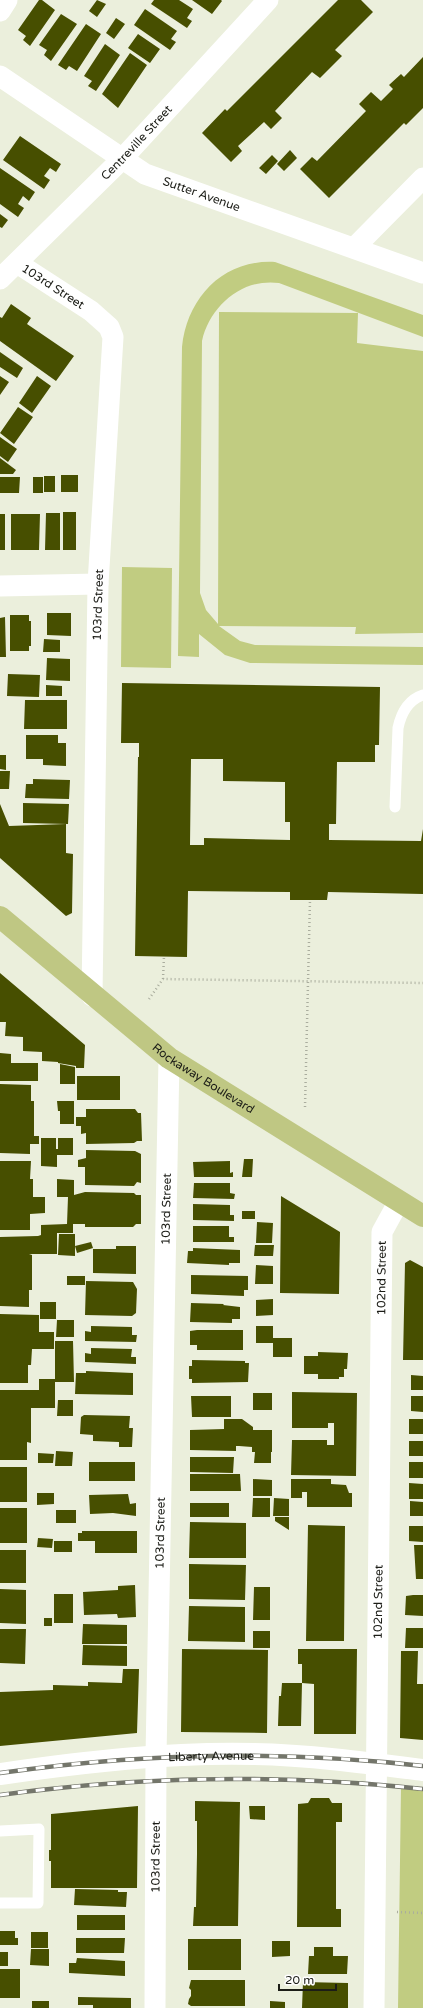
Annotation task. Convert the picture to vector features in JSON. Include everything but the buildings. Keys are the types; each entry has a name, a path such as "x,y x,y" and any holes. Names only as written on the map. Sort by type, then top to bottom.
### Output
{"main road":[{"name":"Rockaway Boulevard","path":"0,917 92,996 169,1058 423,1216"}],"street":[{"path":"0,11 7,0"},
{"name":"Centreville Street","path":"0,279 122,159 268,0"},
{"name":"Sutter Avenue","path":"0,76 145,174 423,273"},
{"path":"354,248 423,178"},
{"name":"103rd Street","path":"17,263 91,311 108,327 113,337 98,584 92,996"},
{"path":"0,586 98,584"},
{"name":"103rd Street","path":"155,2008 156,1756 169,1058"},
{"name":"102nd Street","path":"374,2008 382,1232 399,1201"},
{"name":"Liberty Avenue","path":"0,1774 156,1756 254,1754 376,1764 423,1770"}],"lane":[{"path":"395,807 398,728 400,716 408,704 423,696"},
{"path":"0,1831 39,1828 38,1903 0,1903"}],"path":[{"path":"305,1107 310,900"},
{"path":"149,1000 163,979 164,956"},
{"path":"163,979 423,983"},
{"path":"397,1912 423,1913"}],"green space":[{"path":"275,262 423,315 423,337 279,283 252,285 240,290 220,306 212,316 202,341 200,593 206,610 218,624 219,312 358,313 357,343 423,351 423,633 355,634 356,627 219,626 240,641 255,645 423,647 423,665 250,663 225,655 199,634 199,657 178,656 182,347 185,329 191,313 200,298 211,285 224,275 239,267 256,263"},
{"path":"122,567 172,568 171,668 121,667"},
{"path":"401,1787 423,1790 423,2008 398,2008"}],"railway":[{"path":"0,1773 105,1761 212,1756 318,1758 423,1766"},
{"path":"0,1795 105,1784 211,1779 317,1781 423,1789"}]}
